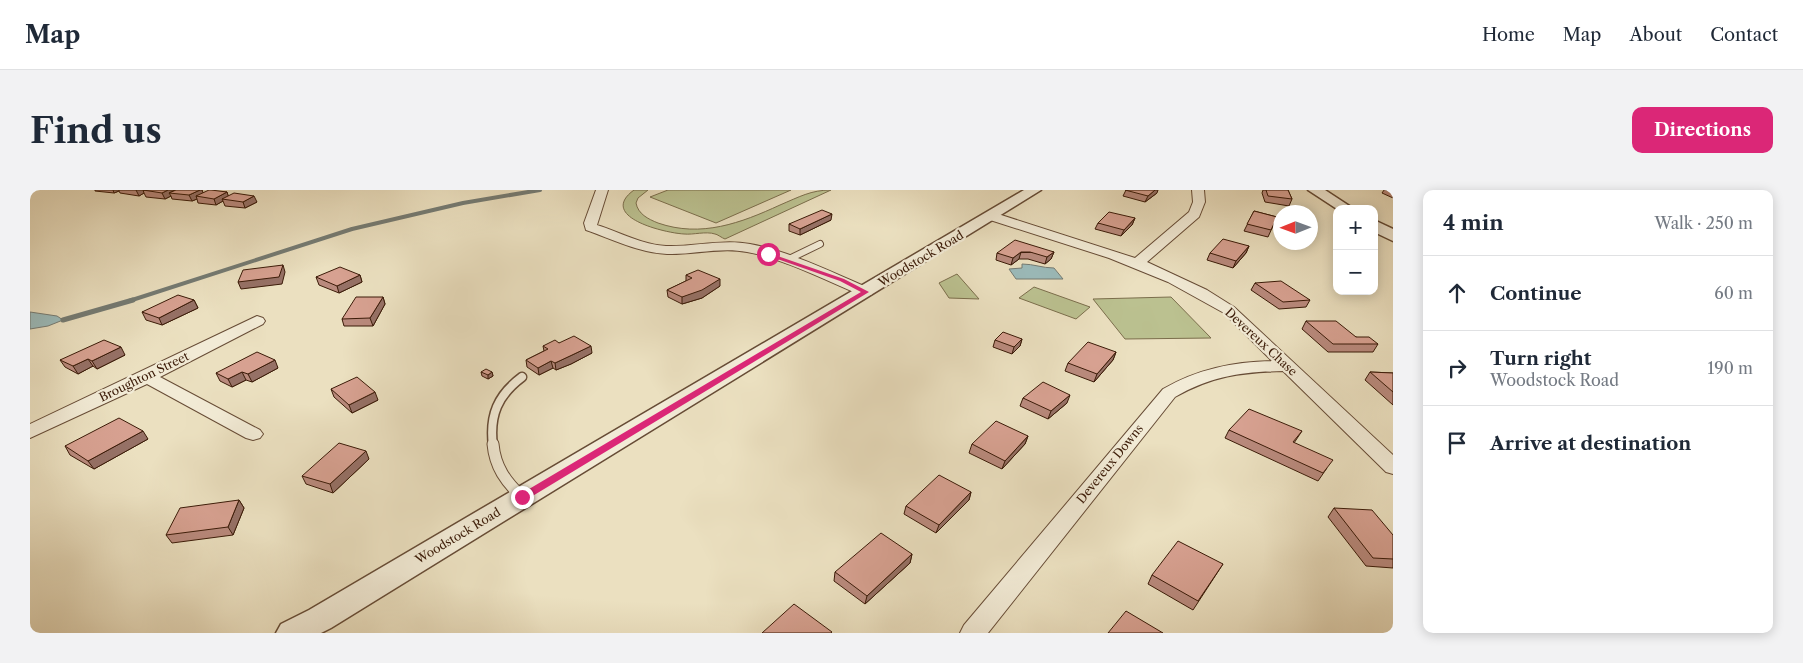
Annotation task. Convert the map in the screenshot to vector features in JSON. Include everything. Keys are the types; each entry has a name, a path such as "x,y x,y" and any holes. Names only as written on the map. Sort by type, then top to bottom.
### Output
{"street":[{"path":"602,190 590,222 591,227 602,232 651,248 667,250 740,246 787,260 842,280 866,292"},
{"name":"Woodstock Road","path":"292,633 328,614 1034,190"},
{"path":"1138,262 1195,214 1199,202 1198,190"},
{"path":"1315,190 1340,205"},
{"name":"Devereux Chase","path":"992,216 1138,262 1202,292 1229,310 1393,467"},
{"path":"1378,227 1393,236"},
{"name":"Broughton Street","path":"30,432 147,377 257,321"},
{"name":"Devereux Downs","path":"974,633 1169,393 1190,379 1219,371 1288,366"},
{"path":"147,377 253,434"}],"lane":[{"path":"787,260 820,244"},
{"path":"522,377 501,397 494,416 492,434 493,450 500,469 506,481 522,497"}],"green space":[{"path":"634,190 648,190 638,198 636,203 644,216 651,220 674,227 705,229 751,218 805,194 831,190 725,239 711,233 675,233 638,222 629,216 624,208 625,200"},
{"path":"668,190 791,190 716,223 650,197"},
{"path":"957,274 979,299 949,298 939,283"},
{"path":"1034,287 1090,307 1076,319 1019,298"},
{"path":"1171,297 1211,338 1125,339 1093,299"}],"water":[{"path":"1022,264 1054,268 1063,279 1016,279 1009,269 1022,268"},
{"path":"30,312 57,316 63,320 48,326 30,329"}],"building":[{"path":"143,190 168,190 162,193"},
{"path":"176,190 200,190 189,195 169,193"},
{"path":"209,190 227,192 214,199 196,196"},
{"path":"1125,190 1155,190 1148,196"},
{"path":"1266,190 1288,190 1292,199 1268,196"},
{"path":"234,193 254,196 243,202 222,199"},
{"path":"822,210 832,214 800,229 789,224"},
{"path":"1254,211 1273,216 1271,230 1247,224"},
{"path":"1109,212 1135,218 1124,230 1098,223"},
{"path":"1223,239 1249,246 1236,261 1210,253"},
{"path":"1015,240 1054,252 1047,257 1030,252 1021,252 1013,258 997,253"},
{"path":"283,265 279,277 238,282 243,270"},
{"path":"340,267 360,275 337,286 316,277"},
{"path":"698,270 720,279 702,290 682,297 667,290 692,278 686,275"},
{"path":"1281,281 1310,300 1283,302 1255,283"},
{"path":"178,295 194,300 159,318 142,312"},
{"path":"356,297 383,297 370,318 342,319"},
{"path":"1306,321 1336,321 1356,337 1369,337 1378,344 1333,344"},
{"path":"1003,332 1022,339 1014,347 995,340"},
{"path":"574,336 591,346 555,363 551,361 538,368 526,360 548,349 543,346 555,340 559,343"},
{"path":"104,340 121,347 92,361 88,359 73,366 60,360"},
{"path":"1088,342 1116,352 1097,374 1068,363"},
{"path":"257,352 275,360 248,374 242,372 228,379 216,373"},
{"path":"486,369 492,372 488,375 481,372"},
{"path":"1370,372 1393,373 1393,392"},
{"path":"357,377 375,392 349,405 331,389"},
{"path":"1043,382 1070,395 1051,411 1023,398"},
{"path":"1249,409 1302,431 1293,442 1333,460 1323,473 1229,430"},
{"path":"119,418 143,431 88,461 65,446"},
{"path":"996,421 1028,436 1005,461 972,444"},
{"path":"339,443 366,451 330,484 302,476"},
{"path":"939,475 971,492 939,525 906,506"},
{"path":"239,500 228,527 166,535 180,508"},
{"path":"1334,508 1372,510 1393,535 1393,559 1373,558"},
{"path":"881,533 912,554 867,596 835,572"},
{"path":"1178,541 1223,564 1198,601 1152,575"},
{"path":"794,604 832,632 762,633"},
{"path":"1126,611 1163,633 1108,633"}],"waterway":[{"path":"129,301 352,229 463,203 540,190"},
{"path":"63,320 133,300"}],"route":[{"path":"522,497 866,292 842,280 768,254"}]}
